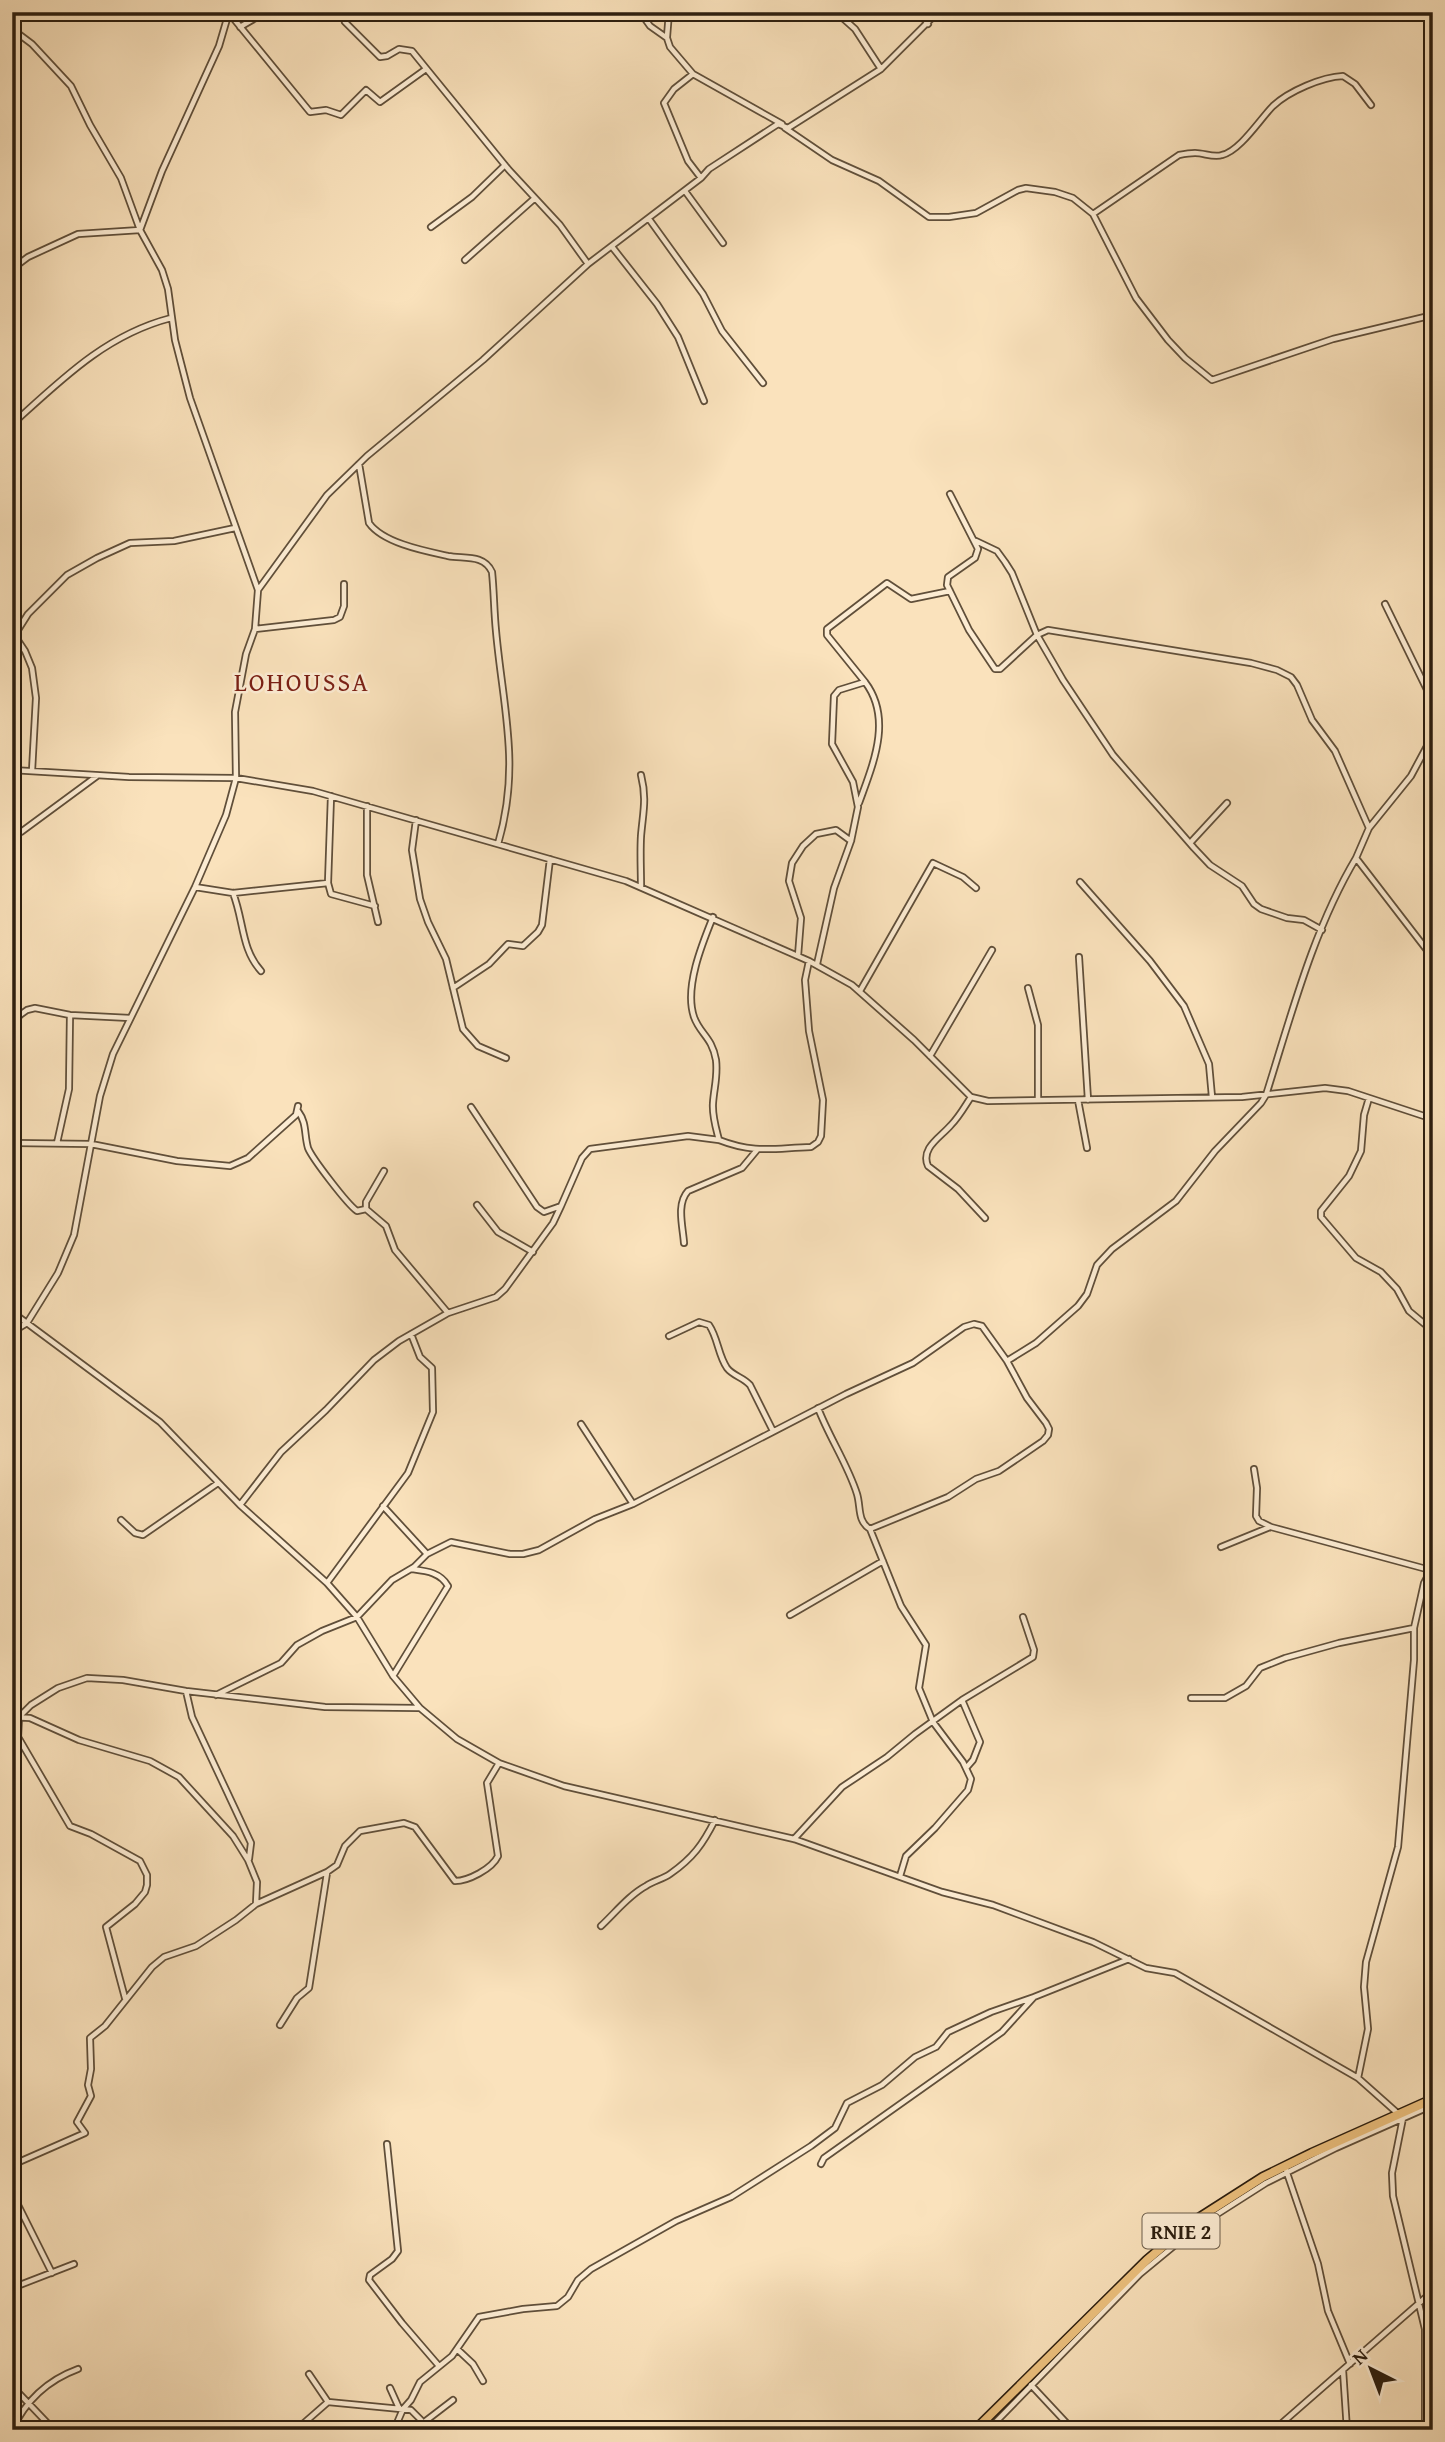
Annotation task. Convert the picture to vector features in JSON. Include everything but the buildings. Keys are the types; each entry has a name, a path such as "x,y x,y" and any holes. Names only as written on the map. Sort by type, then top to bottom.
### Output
{"highway":[{"name":"RNIE 2","path":"975,2430 1028,2382 1128,2278 1169,2241 1230,2197 1433,2099"}],"street":[{"path":"229,12 310,112 326,110 341,116 366,90 380,102 426,69"},
{"path":"140,230 162,171 219,46 229,12"},
{"path":"240,27 267,12"},
{"path":"640,12 650,26 667,38"},
{"path":"670,12 667,38 670,47 693,74 788,128"},
{"path":"836,12 855,29 881,69"},
{"path":"919,12 928,24"},
{"path":"788,128 881,69 938,12"},
{"path":"345,22 380,57 405,49 412,51 505,165 560,225 589,264"},
{"path":"12,29 32,44 71,86 121,178 140,230 162,270 168,289 174,340 190,398 258,590 255,629 246,654 235,712 236,778 226,815 195,887 113,1054 100,1096 74,1235 58,1273 27,1323 12,1332"},
{"path":"693,74 674,89 664,103 688,161 701,178"},
{"path":"1093,214 1178,155 1194,153 1218,156 1228,153 1274,105 1306,87 1343,76 1355,84 1371,105"},
{"path":"778,124 788,128"},
{"path":"258,590 327,495 359,464 483,360 589,264 685,191 709,169 778,124"},
{"path":"778,124 832,160 878,181 929,217 976,213 1026,188 1055,192 1073,198 1093,214 1136,299 1168,340 1212,380 1333,339 1433,315"},
{"path":"431,227 472,197 505,165"},
{"path":"685,191 723,243"},
{"path":"466,260 535,198"},
{"path":"649,219 703,294 722,331 764,383"},
{"path":"12,269 28,257 78,233 140,230"},
{"path":"613,248 657,304 678,337 704,401"},
{"path":"19,418 69,372 92,355 138,330 171,318"},
{"path":"359,464 369,523 373,529 406,546 453,557 470,557 490,566 511,751 506,815 498,844"},
{"path":"950,494 976,541 978,555 948,577 947,582 969,630 995,669 1000,669 1037,635 1048,630 1251,663 1277,670 1292,677 1302,693 1312,720 1335,751 1369,828"},
{"path":"32,771 36,698 32,668 16,632 28,614 67,575 130,543 174,541 235,528"},
{"path":"976,541 997,551 1012,573 1037,635 1063,680 1113,755 1210,864 1242,886 1254,904 1287,918 1304,920 1322,930"},
{"path":"817,964 834,888 874,762 879,732 874,695 827,635 827,629 887,583 911,599 950,591"},
{"path":"255,629 334,620 340,617 344,606 344,584"},
{"path":"1385,604 1433,702"},
{"path":"858,807 853,782 832,744 834,696 839,690 864,682"},
{"path":"1007,1361 1056,1328 1078,1307 1087,1294 1097,1265 1112,1249 1176,1201 1208,1159 1266,1095 1297,999 1342,882 1369,828 1411,776 1433,735"},
{"path":"12,770 236,778 331,796 641,887 817,964 860,992 971,1097 988,1101 1212,1097 1266,1095 1325,1087 1433,1119"},
{"path":"12,835 21,832 98,775"},
{"path":"641,887 641,835 646,812 642,775"},
{"path":"331,796 328,883 331,894 375,906"},
{"path":"1191,842 1227,803"},
{"path":"367,806 367,875 378,922"},
{"path":"416,820 412,850 420,899 446,959 457,1014 467,1036 478,1046 506,1058"},
{"path":"798,956 801,918 789,881 792,863 803,846 816,834 836,830 851,841"},
{"path":"1356,858 1433,958"},
{"path":"453,988 489,964 508,944 523,946 538,932 542,925 550,859"},
{"path":"860,992 933,863 963,877 976,888"},
{"path":"1080,882 1150,961 1184,1006 1209,1064 1212,1097"},
{"path":"195,887 233,893 328,883"},
{"path":"233,893 241,916 246,950 261,971"},
{"path":"713,917 695,970 692,999 694,1016 712,1044 715,1056 718,1075 713,1114 719,1140"},
{"path":"930,1056 992,950"},
{"path":"1079,957 1088,1100"},
{"path":"240,1506 270,1464 374,1360 411,1334 448,1313 496,1297 505,1289 553,1223 582,1157 590,1149 688,1136 719,1140 741,1149 811,1147 821,1136 823,1100 811,1045 806,989 809,961"},
{"path":"1028,988 1038,1026 1038,1099"},
{"path":"12,1026 27,1010 35,1008 69,1015 130,1018"},
{"path":"57,1143 69,1089 69,1015"},
{"path":"971,1097 951,1125 930,1146 926,1162 958,1189 985,1218"},
{"path":"1369,1098 1364,1115 1361,1151 1349,1176 1321,1211 1321,1217 1356,1258 1381,1272 1401,1294 1409,1311 1433,1331"},
{"path":"1078,1100 1087,1148"},
{"path":"471,1107 537,1207 553,1223"},
{"path":"15,1143 91,1144 177,1161 230,1166 248,1158 298,1108 305,1122 312,1155 341,1196 353,1208 366,1209 386,1226 395,1250 448,1313"},
{"path":"684,1243 681,1202 684,1195 743,1168 757,1150"},
{"path":"366,1209 366,1202 384,1171"},
{"path":"477,1205 498,1232 533,1252"},
{"path":"544,1212 561,1206"},
{"path":"12,1312 160,1422 240,1506 327,1583 357,1617 393,1676 420,1708 457,1739 499,1763 564,1786 794,1839 943,1892 993,1905 1093,1942 1146,1968 1175,1973 1358,2078 1402,2116"},
{"path":"669,1336 699,1322 709,1325 724,1364 728,1370 745,1379 750,1385 773,1431"},
{"path":"216,1695 281,1663 297,1645 322,1631 357,1617 393,1580 427,1555 451,1542 489,1551 523,1554 539,1550 595,1519 633,1504 818,1408 913,1363 964,1327 974,1324 982,1326 1046,1423 1048,1435 999,1471 976,1479 948,1497 870,1529"},
{"path":"327,1583 408,1473 433,1406 432,1368 420,1357 411,1334"},
{"path":"818,1408 856,1491 859,1512 864,1524 870,1529 901,1606 926,1645 919,1688 933,1722 971,1779 968,1790 906,1856 901,1877"},
{"path":"581,1424 633,1504"},
{"path":"1254,1469 1257,1488 1256,1516 1259,1521 1271,1527 1431,1568 1423,1583 1414,1628 1398,1847 1366,1962 1364,1987 1368,2029 1358,2078"},
{"path":"121,1520 135,1533 143,1535 218,1483"},
{"path":"383,1506 427,1555"},
{"path":"1221,1547 1271,1527"},
{"path":"790,1615 883,1561"},
{"path":"393,1676 448,1586 447,1582 436,1574 411,1569"},
{"path":"794,1839 842,1787 887,1758 962,1700 1033,1657 1034,1650 1023,1617"},
{"path":"1191,1698 1225,1698 1246,1686 1260,1668 1285,1658 1339,1643 1414,1628"},
{"path":"125,1999 106,1927 135,1904 145,1892 148,1885 147,1875 140,1861 91,1834 70,1826 18,1737 19,1717 31,1704 58,1688 87,1678 123,1679 186,1691 325,1707 420,1708"},
{"path":"186,1691 192,1717 251,1843 248,1860"},
{"path":"962,1700 980,1742 973,1760 966,1768"},
{"path":"12,1717 30,1718 79,1740 150,1761 179,1777 233,1836 248,1860 257,1882 256,1904"},
{"path":"12,2165 85,2133 77,2122 91,2096 88,2085 91,2069 90,2038 104,2026 152,1967 164,1957 196,1946 256,1904 327,1872 337,1865 345,1846 360,1831 404,1823 415,1827 455,1881 491,1866 498,1856 487,1783 499,1763"},
{"path":"601,1926 646,1885 668,1876 703,1845 715,1820"},
{"path":"280,2025 297,1998 309,1988 327,1872"},
{"path":"394,2430 401,2408 411,2400 421,2382 457,2348 479,2317 556,2306 568,2297 578,2280 591,2269 676,2221 731,2197 811,2146 835,2127 847,2103 882,2085 915,2057 936,2046 948,2032 991,2012 1129,1959"},
{"path":"821,2164 824,2158 1002,2032 1034,1997"},
{"path":"1402,2116 1433,2105"},
{"path":"1402,2116 1392,2174 1393,2196 1425,2329 1425,2430"},
{"path":"387,2144 398,2251 393,2259 370,2275 369,2280 439,2366"},
{"path":"1286,2169 1315,2256 1328,2311 1350,2364"},
{"path":"12,2193 52,2273"},
{"path":"12,2288 74,2264"},
{"path":"1274,2430 1433,2291"},
{"path":"457,2348 473,2364 483,2381"},
{"path":"12,2430 39,2390 60,2375 78,2369"},
{"path":"1343,2370 1347,2430"},
{"path":"309,2374 328,2402 411,2410 426,2430"},
{"path":"988,2430 1028,2382 1073,2430"},
{"path":"12,2386 54,2430"},
{"path":"390,2388 401,2408"},
{"path":"423,2423 453,2400"},
{"path":"296,2430 328,2402"},
{"path":"444,2430 455,2426"}],"district":[{"name":"LOHOUSSA","path":"302,681"}]}
